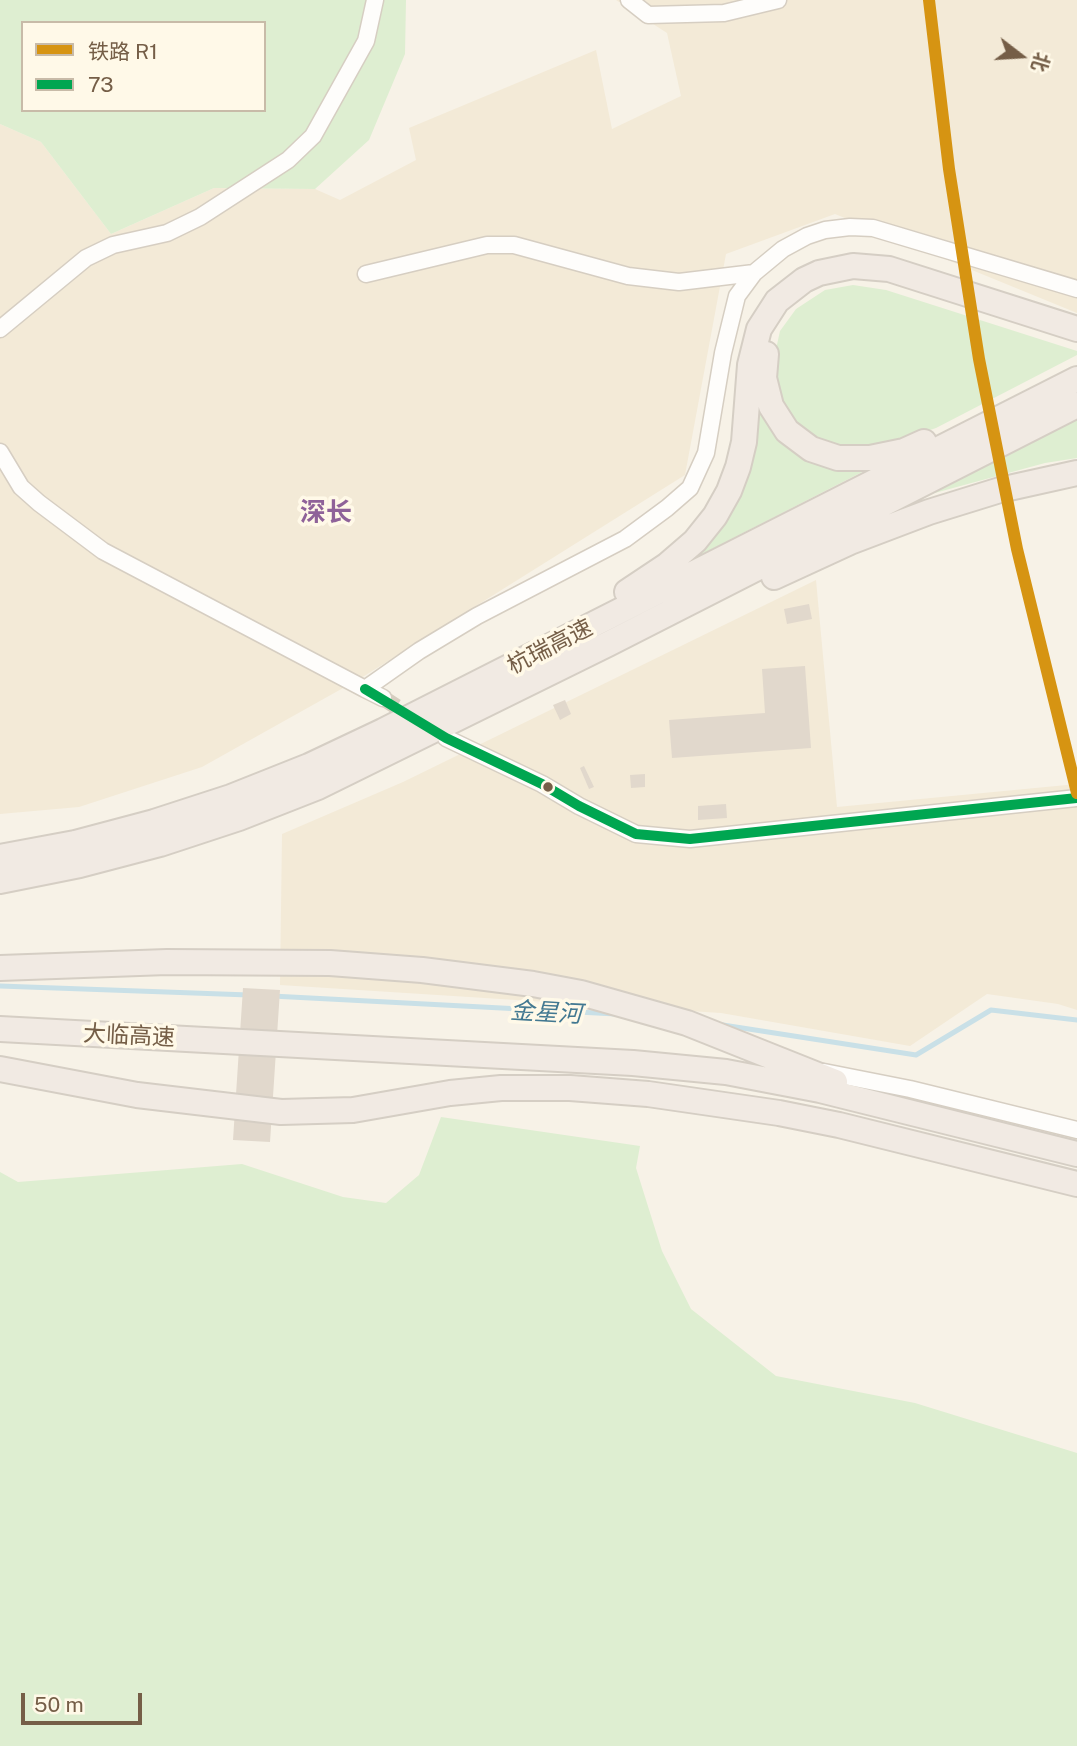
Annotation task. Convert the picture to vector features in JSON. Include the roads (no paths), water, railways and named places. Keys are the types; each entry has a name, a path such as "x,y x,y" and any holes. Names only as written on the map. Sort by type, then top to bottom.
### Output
{"highway":[{"path":"522,661 666,566 695,541 715,516 738,467 745,432 750,365 759,329 777,301 804,280 819,273 853,266 889,270 1077,329"},
{"path":"1073,390 904,450 853,459 811,449 788,431 771,406 764,363 766,348 778,321 798,300 823,286 858,279 900,285 1077,342"},
{"name":"杭瑞高速","path":"0,858 115,833 231,797 347,748 1073,390"},
{"name":"杭瑞高速","path":"0,881 80,865 200,832 278,803 356,769 608,644 1073,390"},
{"path":"608,644 743,591 850,542 904,522 1000,490 1077,473"},
{"path":"0,968 246,961 331,963 422,970 533,984 645,1010 751,1047 904,1111 1077,1154"},
{"name":"大临高速","path":"0,1029 633,1063 726,1072 820,1090 904,1111"},
{"path":"0,1069 137,1095 281,1112 331,1112 501,1087 570,1088 713,1102 839,1125 1077,1184"},
{"path":"898,1139 904,1111"}],"street":[{"path":"0,329 86,258 113,245 167,233 200,218 288,160 313,136 366,41 375,0"},
{"path":"629,0 648,15 724,13 778,0"},
{"path":"365,689 477,615 625,539 690,488 706,453 723,353 737,296 754,273 783,249 807,236 838,229 873,228 1077,289"},
{"path":"366,274 487,245 514,245 628,276 679,282 754,273"},
{"path":"0,452 21,487 38,503 103,551 383,698"},
{"path":"446,738 542,784 636,834 690,839 1077,799"},
{"path":"797,1066 910,1089 1077,1130"}],"waterway":[{"name":"金星河","path":"0,986 249,995"},
{"name":"金星河","path":"272,996 616,1014"},
{"name":"金星河","path":"723,1025 916,1055 991,1010 1077,1020"}],"tunnel":[{"path":"383,698 417,720"}],"rail line":[{"name":"R1","path":"929,0 949,169 979,359 1017,549 1077,793"}],"district":[{"name":"深长","path":"326,513"}]}
